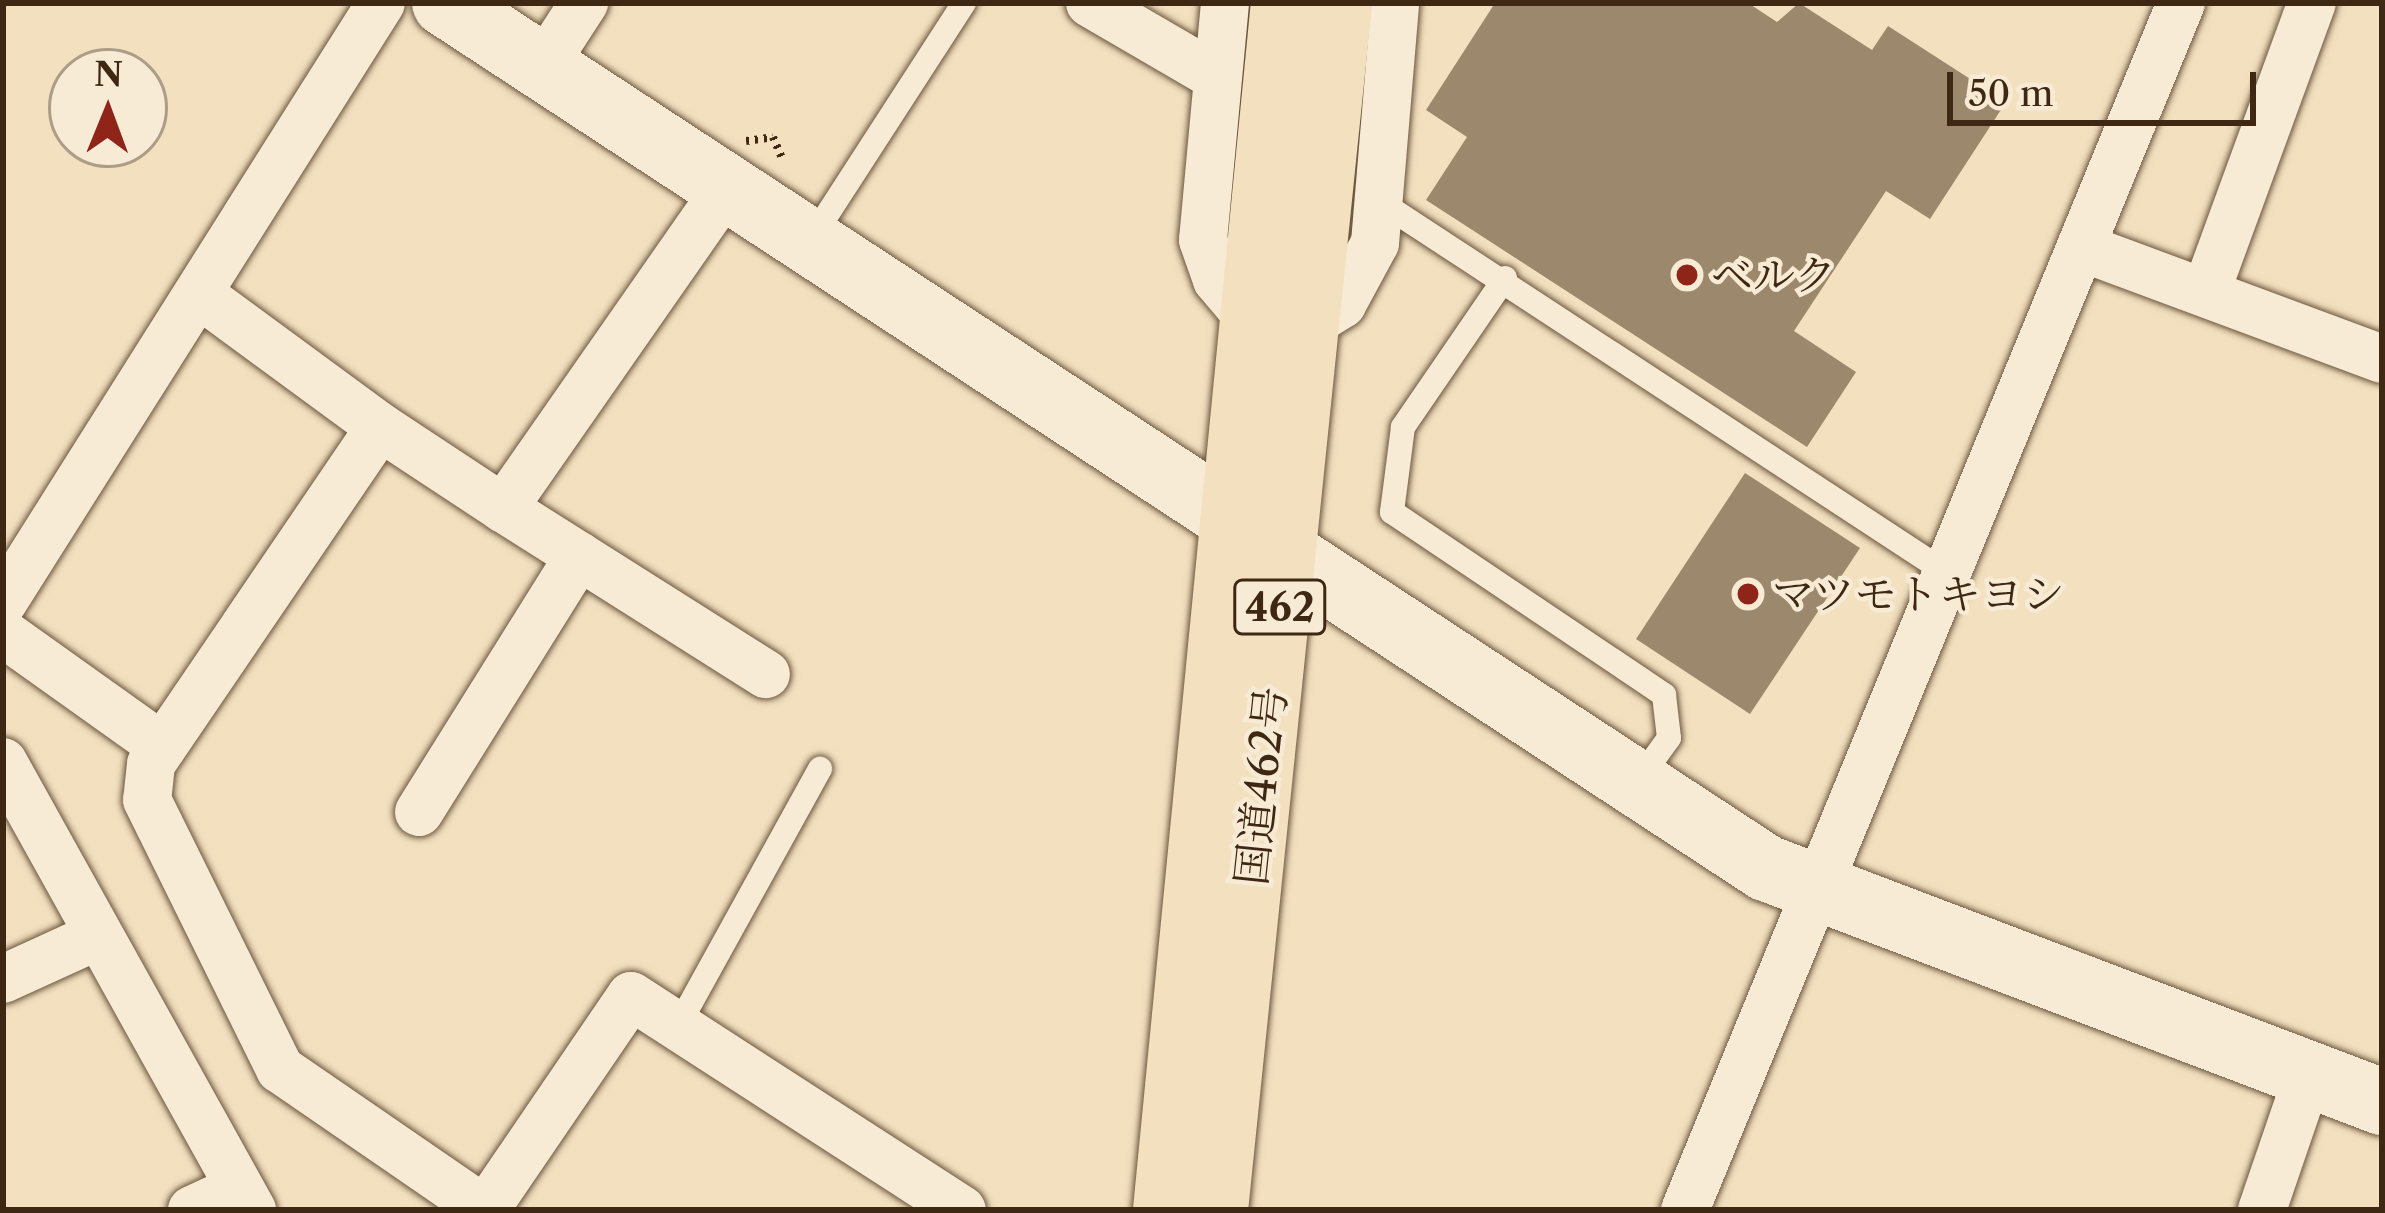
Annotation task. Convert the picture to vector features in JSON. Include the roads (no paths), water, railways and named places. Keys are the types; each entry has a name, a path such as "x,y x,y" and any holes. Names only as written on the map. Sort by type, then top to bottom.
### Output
{"highway":[{"name":"国道462号","path":"1281,322 1284,3"},
{"name":"国道462号","path":"1215,1210 1260,535 1281,322 1339,3"},
{"name":"国道462号","path":"1166,1210 1260,535"}],"street":[{"path":"3,602 381,3"},
{"path":"445,3 545,63 1636,784 1819,893 2382,1102"},
{"path":"545,63 584,3"},
{"path":"1090,3 1217,76"},
{"path":"1226,3 1203,240 1217,280 1281,322 1361,277 1379,201 1396,3"},
{"path":"1684,1210 1950,575 2181,3"},
{"path":"2206,292 2312,3"},
{"path":"502,508 728,186"},
{"path":"2081,247 2382,359"},
{"path":"200,294 380,427 766,674"},
{"path":"380,427 163,747 147,800 280,1069 485,1210 631,996 962,1210"},
{"path":"419,812 579,556"},
{"path":"3,633 163,747"},
{"path":"3,762 93,938 244,1199 192,1210"},
{"path":"3,979 93,938"},
{"path":"2262,1210 2308,1076"}],"lane":[{"path":"812,239 964,3"},
{"path":"1379,201 1505,278 1950,575"},
{"path":"1505,278 1403,427 1392,512 1664,695 1669,738 1636,784"},
{"path":"678,1026 820,769"}],"place":[{"name":"ベルク","path":"1687,275"},
{"name":"マツモトキヨシ","path":"1748,594"}]}
